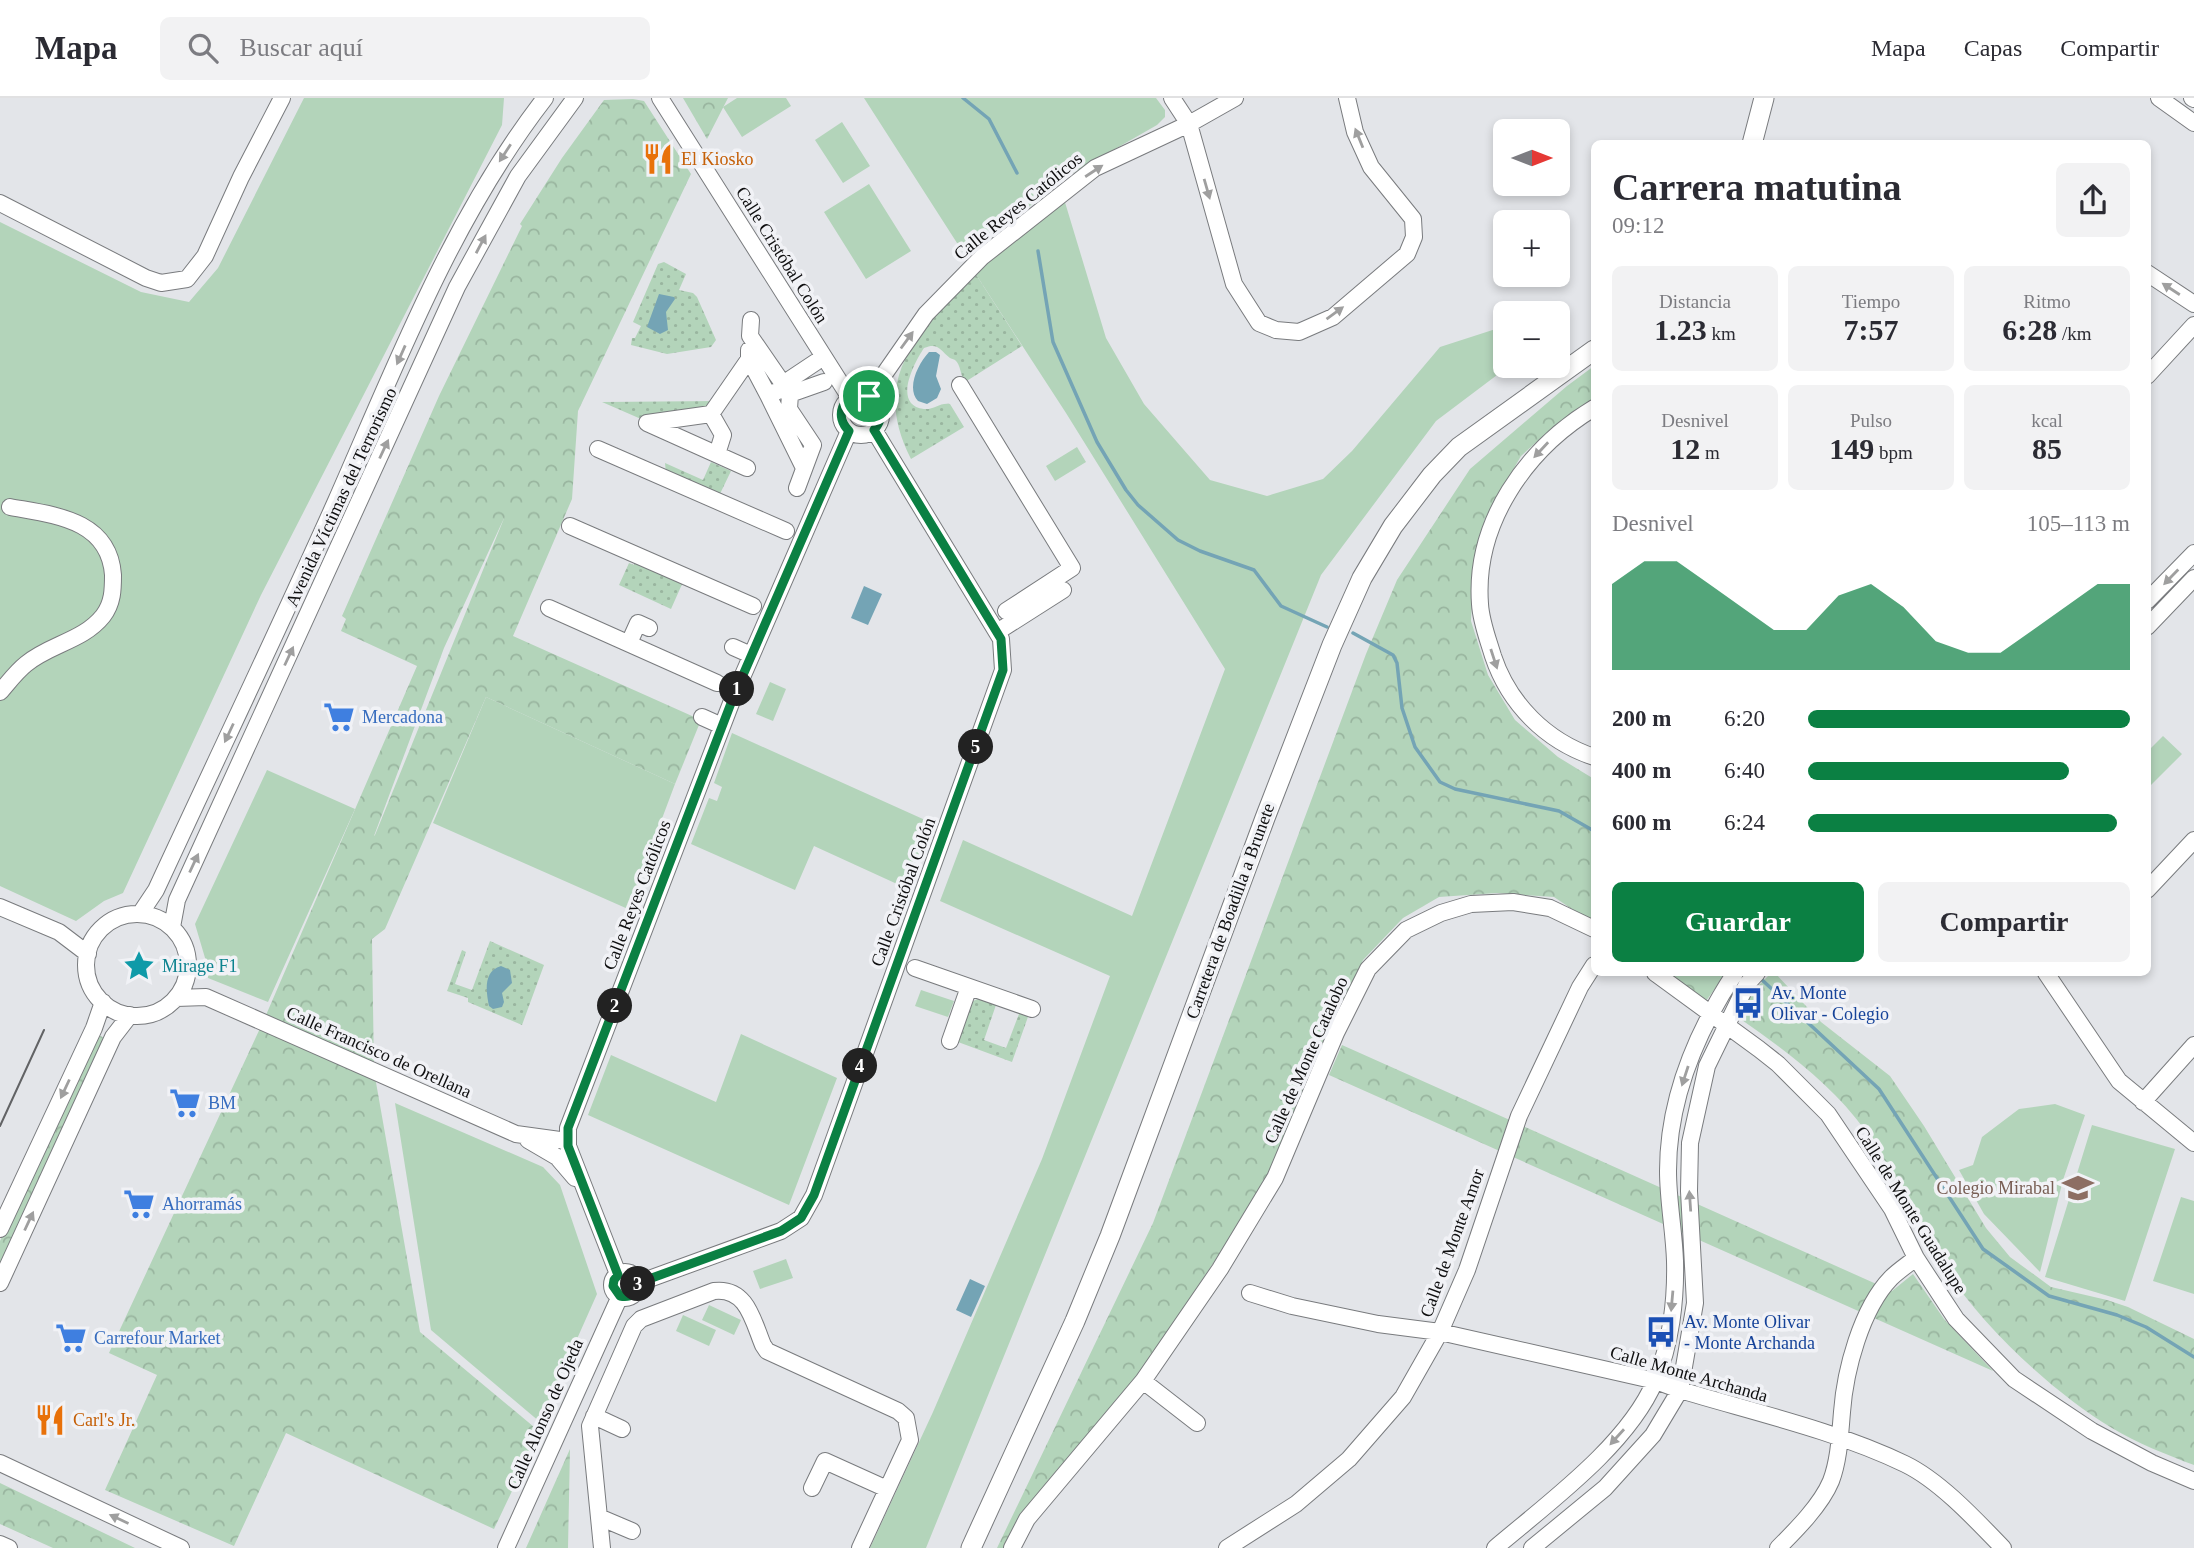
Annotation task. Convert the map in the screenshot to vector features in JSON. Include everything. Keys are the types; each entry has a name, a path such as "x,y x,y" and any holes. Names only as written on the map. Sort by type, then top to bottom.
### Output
{"main road":[{"path":"1753,140 1764,98"},
{"name":"Carretera de Boadilla a Brunete","path":"971,1548 1075,1321 1110,1236 1265,818 1332,645 1362,578 1393,526 1432,475 1459,447 1591,352"}],"street":[{"path":"0,203 146,278 161,283 187,279 205,256 241,177 282,98"},
{"name":"Avenida Víctimas del Terrorismo","path":"140,914 156,890 313,552 436,275 499,161 545,98"},
{"name":"Avenida Víctimas del Terrorismo","path":"172,927 177,900 457,287 518,176 575,98"},
{"name":"Calle Cristóbal Colón","path":"660,98 850,398"},
{"path":"1171,98 1189,124 1234,285 1259,323 1276,330 1299,332 1333,317 1407,254 1414,237 1413,219 1371,167 1355,132 1347,98"},
{"name":"Calle Reyes Católicos","path":"869,396 926,314 982,257 1096,168 1189,124 1234,98"},
{"path":"2159,98 2194,123"},
{"path":"2151,276 2194,304"},
{"path":"2151,372 2194,325"},
{"path":"797,488 813,445 789,409 786,389 750,328 749,359 804,468"},
{"path":"747,468 647,423 711,414 749,359"},
{"path":"786,389 816,362"},
{"path":"768,395 824,382"},
{"path":"960,385 1072,568 1006,611"},
{"path":"856,395 869,396 875,400 881,412 881,419 874,430 862,435 849,431 841,420 842,408 856,395"},
{"path":"1591,410 1560,431 1517,479 1492,523 1480,564 1480,606 1499,674 1531,719 1564,744 1591,756"},
{"path":"711,414 723,435 722,457"},
{"name":"Calle Cristóbal Colón","path":"638,1283 781,1231 801,1218 814,1195 1003,670 1001,639 874,430"},
{"name":"Calle Reyes Católicos","path":"567,1144 568,1128 722,726 849,431"},
{"path":"722,457 732,440 739,435"},
{"path":"598,449 786,531"},
{"path":"0,692 26,664 54,647 80,636 104,615 114,593 112,567 104,545 86,528 65,517 10,507"},
{"path":"570,526 753,607"},
{"path":"2151,597 2194,552"},
{"path":"2151,617 2194,578"},
{"path":"997,632 1063,590"},
{"path":"550,607 718,683"},
{"path":"629,643 638,623 649,628"},
{"path":"733,647 751,655"},
{"path":"702,717 722,726"},
{"path":"2151,886 2194,840"},
{"name":"Calle de Monte Catalobo","path":"1012,1548 1027,1519 1143,1381 1220,1269 1268,1189 1336,1033 1368,969 1406,930 1441,912 1471,904 1513,902 1550,908 1591,928"},
{"path":"0,907 59,932 80,937 95,936"},
{"path":"140,914 152,916 172,927 186,948 188,972 176,998 160,1011 151,1014 130,1015 115,1011 103,1002 89,980 88,954 95,936 120,917 140,914"},
{"path":"59,932 88,954"},
{"path":"915,968 1032,1009"},
{"name":"Calle de Monte Amor","path":"1227,1548 1296,1504 1349,1459 1403,1396 1440,1332 1467,1270 1519,1116 1580,987 1591,970"},
{"path":"188,972 206,997"},
{"path":"1659,976 1709,1013"},
{"path":"1495,1548 1564,1489 1611,1444 1635,1418 1656,1381 1667,1343 1675,1262 1668,1171 1670,1131 1684,1076 1709,1013 1733,976"},
{"path":"1532,1548 1605,1488 1653,1435 1680,1390 1695,1303 1689,1191 1690,1143 1707,1066 1747,984 1754,976"},
{"path":"2048,976 2119,1081 2194,1143"},
{"path":"950,1041 970,987"},
{"name":"Calle Francisco de Orellana","path":"176,998 206,997 541,1143"},
{"path":"0,1230 94,1028 103,1002"},
{"name":"Calle de Monte Guadalupe","path":"1709,1013 1778,1064 1828,1114 1892,1209 1916,1258 1956,1319 2014,1379 2092,1431 2152,1464 2194,1481"},
{"path":"0,1283 113,1037 130,1015"},
{"path":"2143,1102 2194,1045"},
{"path":"541,1143 556,1132 575,1111"},
{"path":"541,1143 567,1144 618,1275"},
{"path":"541,1143 581,1185"},
{"path":"1778,1548 1805,1520 1830,1482 1840,1439 1848,1372 1866,1315 1890,1279 1916,1258"},
{"path":"624,1272 631,1273 638,1283 637,1290 627,1298 620,1296 613,1286 614,1280 624,1272"},
{"path":"602,1548 590,1426 634,1326 640,1319 714,1291 724,1290 736,1293 745,1302 767,1351 898,1411 906,1418 910,1440 860,1548"},
{"name":"Calle Monte Archanda","path":"1250,1293 1292,1306 1378,1324 1440,1332 1656,1381 1840,1439 1907,1465 1940,1488 2003,1548"},
{"name":"Calle Alonso de Ojeda","path":"506,1548 620,1296"},
{"path":"594,1353 617,1365"},
{"path":"1143,1381 1197,1423"},
{"path":"594,1416 622,1429"},
{"path":"812,1488 825,1461 887,1489"},
{"path":"0,1463 181,1548"},
{"path":"599,1517 632,1531"},
{"path":"0,1544 9,1548"}],"green space":[{"path":"304,98 504,98 502,125 261,595 123,893 104,901 76,921 0,886 0,222 141,292 189,302 218,268"},
{"path":"683,98 728,98 707,139"},
{"path":"737,98 786,98 791,106 742,137 723,107"},
{"path":"864,98 1156,98 1165,110 1165,117 1157,125 1066,177 966,257"},
{"path":"604,100 644,101 691,174 578,411 572,499 513,636 701,720 675,784 486,697 385,929 372,939 374,1071 420,1332 540,1432 494,1529 286,1433 234,1546 105,1490 157,1375 109,1353 263,1022 417,666 341,631 346,619 342,616 439,396 522,226 520,224 562,158","holes":["505,516 375,835 444,648"]},
{"path":"842,122 870,166 843,183 815,140"},
{"path":"869,184 911,251 866,279 824,212"},
{"path":"1064,199 1106,338 1144,404 1210,480 1267,496 1323,479 1352,451 1440,347 1493,330 1493,378 1436,421 1321,575 926,1548 870,1548 933,1412 1042,1159 1110,976 940,901 963,840 1132,916 1225,669 1066,413 975,273 1020,232"},
{"path":"664,262 686,274 679,290 693,293 697,297 716,340 711,347 667,354 631,345 632,338 635,338 641,326 633,322 658,264"},
{"path":"975,273 1022,346 965,382 955,360 936,346 924,348 908,383 909,400 914,406 924,409 950,404 964,427 911,459 899,429 895,403 898,379 907,356 920,335"},
{"path":"1591,368 1591,400 1552,428 1521,456 1485,519 1474,560 1471,621 1488,675 1515,720 1558,757 1591,777 1591,922 1554,897 1497,893 1439,897 1403,918 1363,960 1271,1171 1137,1377 1008,1548 997,1548 1153,1223 1366,654 1397,580 1470,469"},
{"path":"718,401 711,410 641,419 602,402"},
{"path":"1077,447 1086,462 1055,481 1046,466"},
{"path":"711,462 731,471 718,498 666,473 665,463 703,480"},
{"path":"636,560 683,582 671,609 619,585 629,563 634,565"},
{"path":"770,682 786,689 773,721 756,714"},
{"path":"486,697 675,784 628,909 433,823"},
{"path":"732,733 934,824 908,889 814,846 795,890 691,844 709,798 717,801 722,787 714,783"},
{"path":"2163,736 2182,754 2151,785 2151,748"},
{"path":"267,770 355,809 268,1002 208,978 208,968 195,924"},
{"path":"490,941 544,965 522,1025 468,1002 468,998 447,991 462,950 466,952 455,984 472,990"},
{"path":"1670,976 1724,976 1706,1001"},
{"path":"1768,976 1778,976 1821,1022 1890,1076 1986,1228 2010,1257 2051,1287 2128,1307 2194,1339 2194,1465 2132,1439 2088,1412 2038,1373 1991,1327 1970,1303 1936,1254 1884,1159 1852,1113 1806,1069 1739,1018 1752,992"},
{"path":"921,990 954,1001 948,1017 915,1006"},
{"path":"983,997 997,1002 984,1040 1006,1048 1019,1014 1014,1012 1015,1009 1029,1014 1012,1062 958,1042 973,1001"},
{"path":"96,1034 107,1039 0,1272 0,1241"},
{"path":"741,1034 837,1078 789,1205 588,1115 611,1055 716,1102"},
{"path":"1342,1045 1892,1291 1913,1274 1944,1319 1993,1371 1329,1075"},
{"path":"395,1103 543,1167 560,1185 597,1294 540,1422 431,1330"},
{"path":"2055,1104 2085,1115 2063,1180 2040,1272 1984,1214 1959,1170 1973,1165 1982,1137 2019,1109"},
{"path":"2092,1125 2175,1149 2125,1301 2045,1277"},
{"path":"2181,1197 2194,1201 2194,1294 2153,1281"},
{"path":"786,1259 793,1278 760,1289 753,1271"},
{"path":"709,1305 741,1320 734,1335 702,1320"},
{"path":"683,1315 716,1330 709,1346 676,1331"},
{"path":"570,1449 568,1548 526,1548"},
{"path":"0,1483 135,1548 53,1548 0,1524"}],"water":[{"path":"659,294 675,299 666,312 668,330 660,334 647,327"},
{"path":"929,352 940,355 936,376 941,389 937,398 927,404 918,401 913,383"},
{"path":"864,586 882,594 868,625 851,618"},
{"path":"501,966 510,970 512,983 502,993 502,1007 493,1009 489,1006 487,983 491,972"},
{"path":"970,1279 985,1286 971,1317 956,1310"}],"waterway":[{"path":"963,98 989,119 1017,173"},
{"path":"1038,251 1053,342 1097,442 1126,490 1138,505 1178,540 1200,551 1254,570 1281,606 1327,627"},
{"path":"1353,633 1393,655 1397,663 1402,708 1415,747 1440,782 1455,789 1559,811 1591,829"},
{"path":"1760,978 1879,1089 1983,1249 2049,1296 2117,1315 2146,1327 2194,1357"}],"tram line":[{"path":"0,1126 44,1030"}],"place":[{"name":"El Kiosko","path":"658,159"},
{"name":"Mercadona","path":"339,717"},
{"name":"Mirage F1","path":"139,966"},
{"name":"Av. Monte Olivar - Colegio","path":"1748,1003"},
{"name":"BM","path":"185,1103"},
{"name":"Colegio Mirabal","path":"2078,1188"},
{"name":"Ahorramás","path":"139,1204"},
{"name":"Av. Monte Olivar - Monte Archanda","path":"1661,1332"},
{"name":"Carrefour Market","path":"71,1338"},
{"name":"Carl's Jr.","path":"50,1420"}],"route":[{"path":"856,395 869,396 879,405 881,412 881,419 874,430 1001,639 1003,670 814,1195 801,1218 781,1231 638,1283 637,1290 627,1298 615,1292 614,1280 618,1275 581,1185 568,1146 568,1128 733,698 849,431 841,420 842,408 845,402 856,395"}]}
